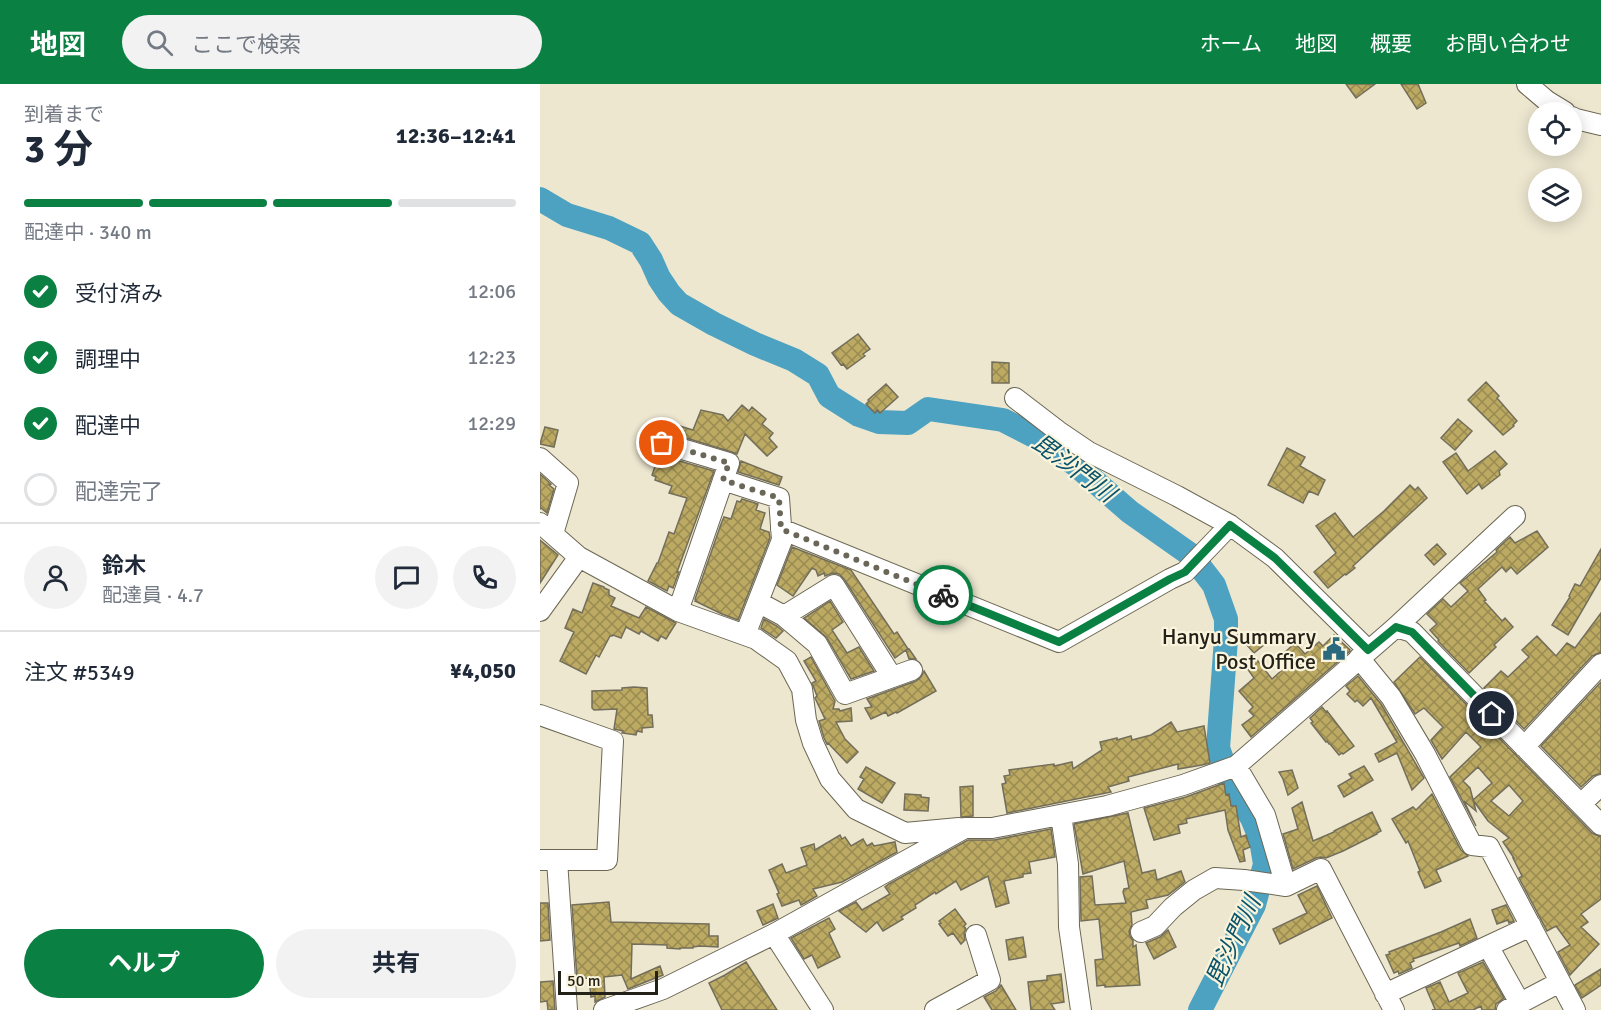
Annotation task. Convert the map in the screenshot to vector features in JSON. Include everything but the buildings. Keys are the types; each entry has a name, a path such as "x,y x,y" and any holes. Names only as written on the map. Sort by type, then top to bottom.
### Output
{"street":[{"path":"1527,84 1552,92"},
{"path":"1582,121 1601,125"},
{"path":"1015,398 1089,452 1230,525 1275,558 1364,654 1425,753 1472,845 1489,847 1575,1010"},
{"path":"662,443 729,463 678,611"},
{"path":"540,458 568,483 547,529 579,557 678,611 756,639 787,661 802,689 806,720 813,743 830,780 856,809 905,833 992,828 1107,806 1183,785 1236,766 1396,627 1515,516"},
{"path":"723,480 779,498 782,540 745,635"},
{"path":"781,529 1059,642 1185,572 1230,525"},
{"path":"540,611 579,557"},
{"path":"784,616 834,585 892,677"},
{"path":"758,602 784,616 818,644 845,694 912,669"},
{"path":"1396,627 1412,632 1601,825"},
{"path":"1524,747 1601,664"},
{"path":"540,715 613,741 607,860 549,860 567,1010"},
{"path":"1236,766 1264,815 1286,886"},
{"path":"1581,804 1601,784"},
{"path":"1061,814 1068,864 1069,927 1081,1010"},
{"path":"604,1010 663,989 774,934 965,828"},
{"path":"1141,932 1155,926 1194,890 1215,878 1286,886 1321,869 1389,1002 1488,946 1531,926"},
{"path":"774,934 823,1010"},
{"path":"935,1010 990,980 976,935"},
{"path":"1488,946 1514,1007 1560,982"}],"waterway":[{"name":"毘沙門川","path":"540,199 567,215 609,228 640,243 659,278 679,304 755,344 794,360 818,375 829,396 859,415 879,422 908,423 928,409 1003,420 1040,439 1076,465 1130,512 1191,555 1214,585 1226,619 1218,748 1232,787 1252,818 1261,840 1265,864 1254,905 1200,1010"}],"way so far":[{"path":"662,443 729,463 723,480 779,498 781,529 943,595"}],"place":[{"name":"Hanyu Summary Post Office","path":"1334,649"}],"route":[{"path":"943,595 1059,642 1185,572 1230,525 1275,558 1368,650 1396,627 1412,632 1492,714"}]}
